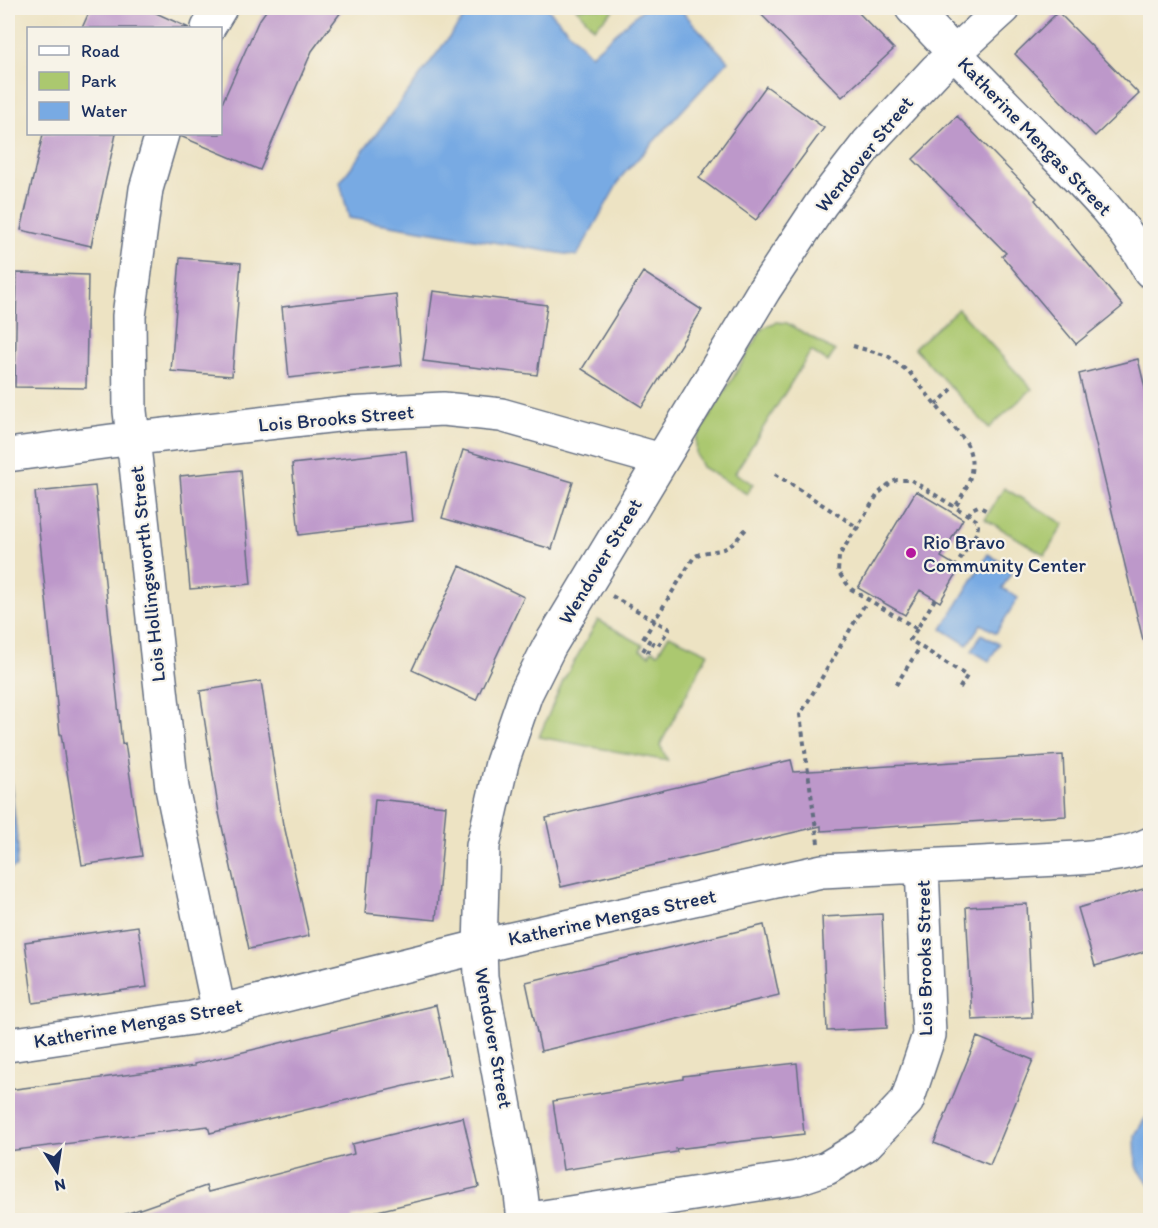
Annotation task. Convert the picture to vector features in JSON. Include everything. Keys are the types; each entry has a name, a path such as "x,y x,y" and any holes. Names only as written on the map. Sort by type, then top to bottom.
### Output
{"street":[{"path":"209,27 220,8"},
{"name":"Katherine Mengas Street","path":"912,8 1103,203 1138,247 1150,271"},
{"name":"Wendover Street","path":"524,1221 481,977 480,947 483,846 502,763 526,693 549,647 661,460 764,290 821,204 868,143 936,70 1004,8"},
{"name":"Lois Hollingsworth Street","path":"162,135 146,189 129,316 130,411 172,788 219,1012"},
{"name":"Lois Brooks Street","path":"8,455 346,414 443,409 501,415 661,460"},
{"name":"Katherine Mengas Street","path":"8,1045 192,1018 480,947 822,871 1113,855 1140,850 1150,844"},
{"name":"Lois Brooks Street","path":"524,1221 797,1178 827,1168 865,1145 907,1101 929,1035 922,867"}],"path":[{"path":"853,346 888,356 910,373 966,442 971,453 970,484 956,507"},
{"path":"936,405 952,389"},
{"path":"775,474 858,528"},
{"path":"917,629 851,589 845,583 837,567 839,556 878,494 897,480 911,480 976,520 978,532 956,566"},
{"path":"968,515 972,509 978,507 989,512"},
{"path":"588,582 654,621 669,629 658,646 653,643 645,652 649,641 643,639 654,621 693,557 700,552 727,548 747,528"},
{"path":"822,871 799,719 868,599"},
{"path":"935,599 909,640 967,676 959,689"},
{"path":"896,686 920,647"}],"green space":[{"path":"576,8 616,8 594,28"},
{"path":"958,309 1032,389 989,428 914,348"},
{"path":"776,322 787,323 835,351 828,362 811,351 735,473 753,484 747,494 702,467 696,454 696,439 763,328"},
{"path":"1004,488 1064,524 1045,555 985,519"},
{"path":"598,620 643,645 640,650 649,655 652,650 658,653 669,635 708,653 660,745 668,761 539,737 563,681"}],"water":[{"path":"471,8 547,8 591,55 644,8 679,8 728,61 622,176 577,256 349,218 340,182"},
{"path":"988,554 1013,570 1002,588 1018,598 996,633 981,624 967,645 942,629"},
{"path":"981,634 999,644 989,661 972,651"},
{"path":"8,757 18,848 16,867 8,870"},
{"path":"1150,1113 1150,1185 1136,1166 1135,1135"}],"building":[{"path":"91,8 145,8 187,27 82,27"},
{"path":"268,8 344,8 312,51 260,170 180,136 222,135 222,103 258,22"},
{"path":"755,8 854,8 894,49 842,97"},
{"path":"1058,12 1139,94 1095,136 1015,54"},
{"path":"766,86 824,128 756,220 699,178"},
{"path":"957,116 1037,198 1035,200 1123,306 1076,344 1002,256 1006,253 913,159"},
{"path":"43,135 116,135 91,246 21,230"},
{"path":"180,258 241,263 232,376 171,371"},
{"path":"643,272 702,310 642,407 582,369"},
{"path":"17,273 88,275 86,388 15,387"},
{"path":"433,291 547,305 537,375 423,361"},
{"path":"396,294 402,365 289,378 282,307"},
{"path":"1138,359 1150,409 1150,639 1143,640 1079,374"},
{"path":"463,450 573,482 552,549 442,518"},
{"path":"406,451 413,521 299,535 292,464"},
{"path":"241,470 251,584 190,589 180,476"},
{"path":"95,486 122,744 125,743 142,856 82,865 60,734 35,492"},
{"name":"Rio Bravo Community Center","path":"916,491 963,519 941,557 960,568 940,602 920,590 905,615 858,588"},
{"path":"460,566 524,597 476,700 412,670"},
{"path":"261,681 283,825 309,936 249,949 219,813 200,691"},
{"path":"1063,755 1066,816 821,831 821,826 561,887 546,818 791,760 794,772"},
{"path":"375,799 446,806 436,920 365,913"},
{"path":"1150,887 1150,950 1095,966 1078,908"},
{"path":"1027,904 1032,1017 972,1020 966,907"},
{"path":"882,914 887,1028 827,1031 822,917"},
{"path":"764,925 779,995 541,1051 526,982"},
{"path":"138,926 147,987 33,1003 25,942"},
{"path":"436,1005 451,1075 210,1133 208,1126 8,1151 8,1090 195,1066 194,1064"},
{"path":"977,1037 1033,1060 990,1165 934,1143"},
{"path":"797,1063 804,1134 676,1149 677,1152 563,1170 553,1101 683,1079 683,1076"},
{"path":"463,1117 479,1187 352,1217 353,1221 117,1221 117,1217 206,1186 208,1192 354,1154 352,1144"}],"place":[{"name":"Rio Bravo Community Center","path":"911,553"}]}
